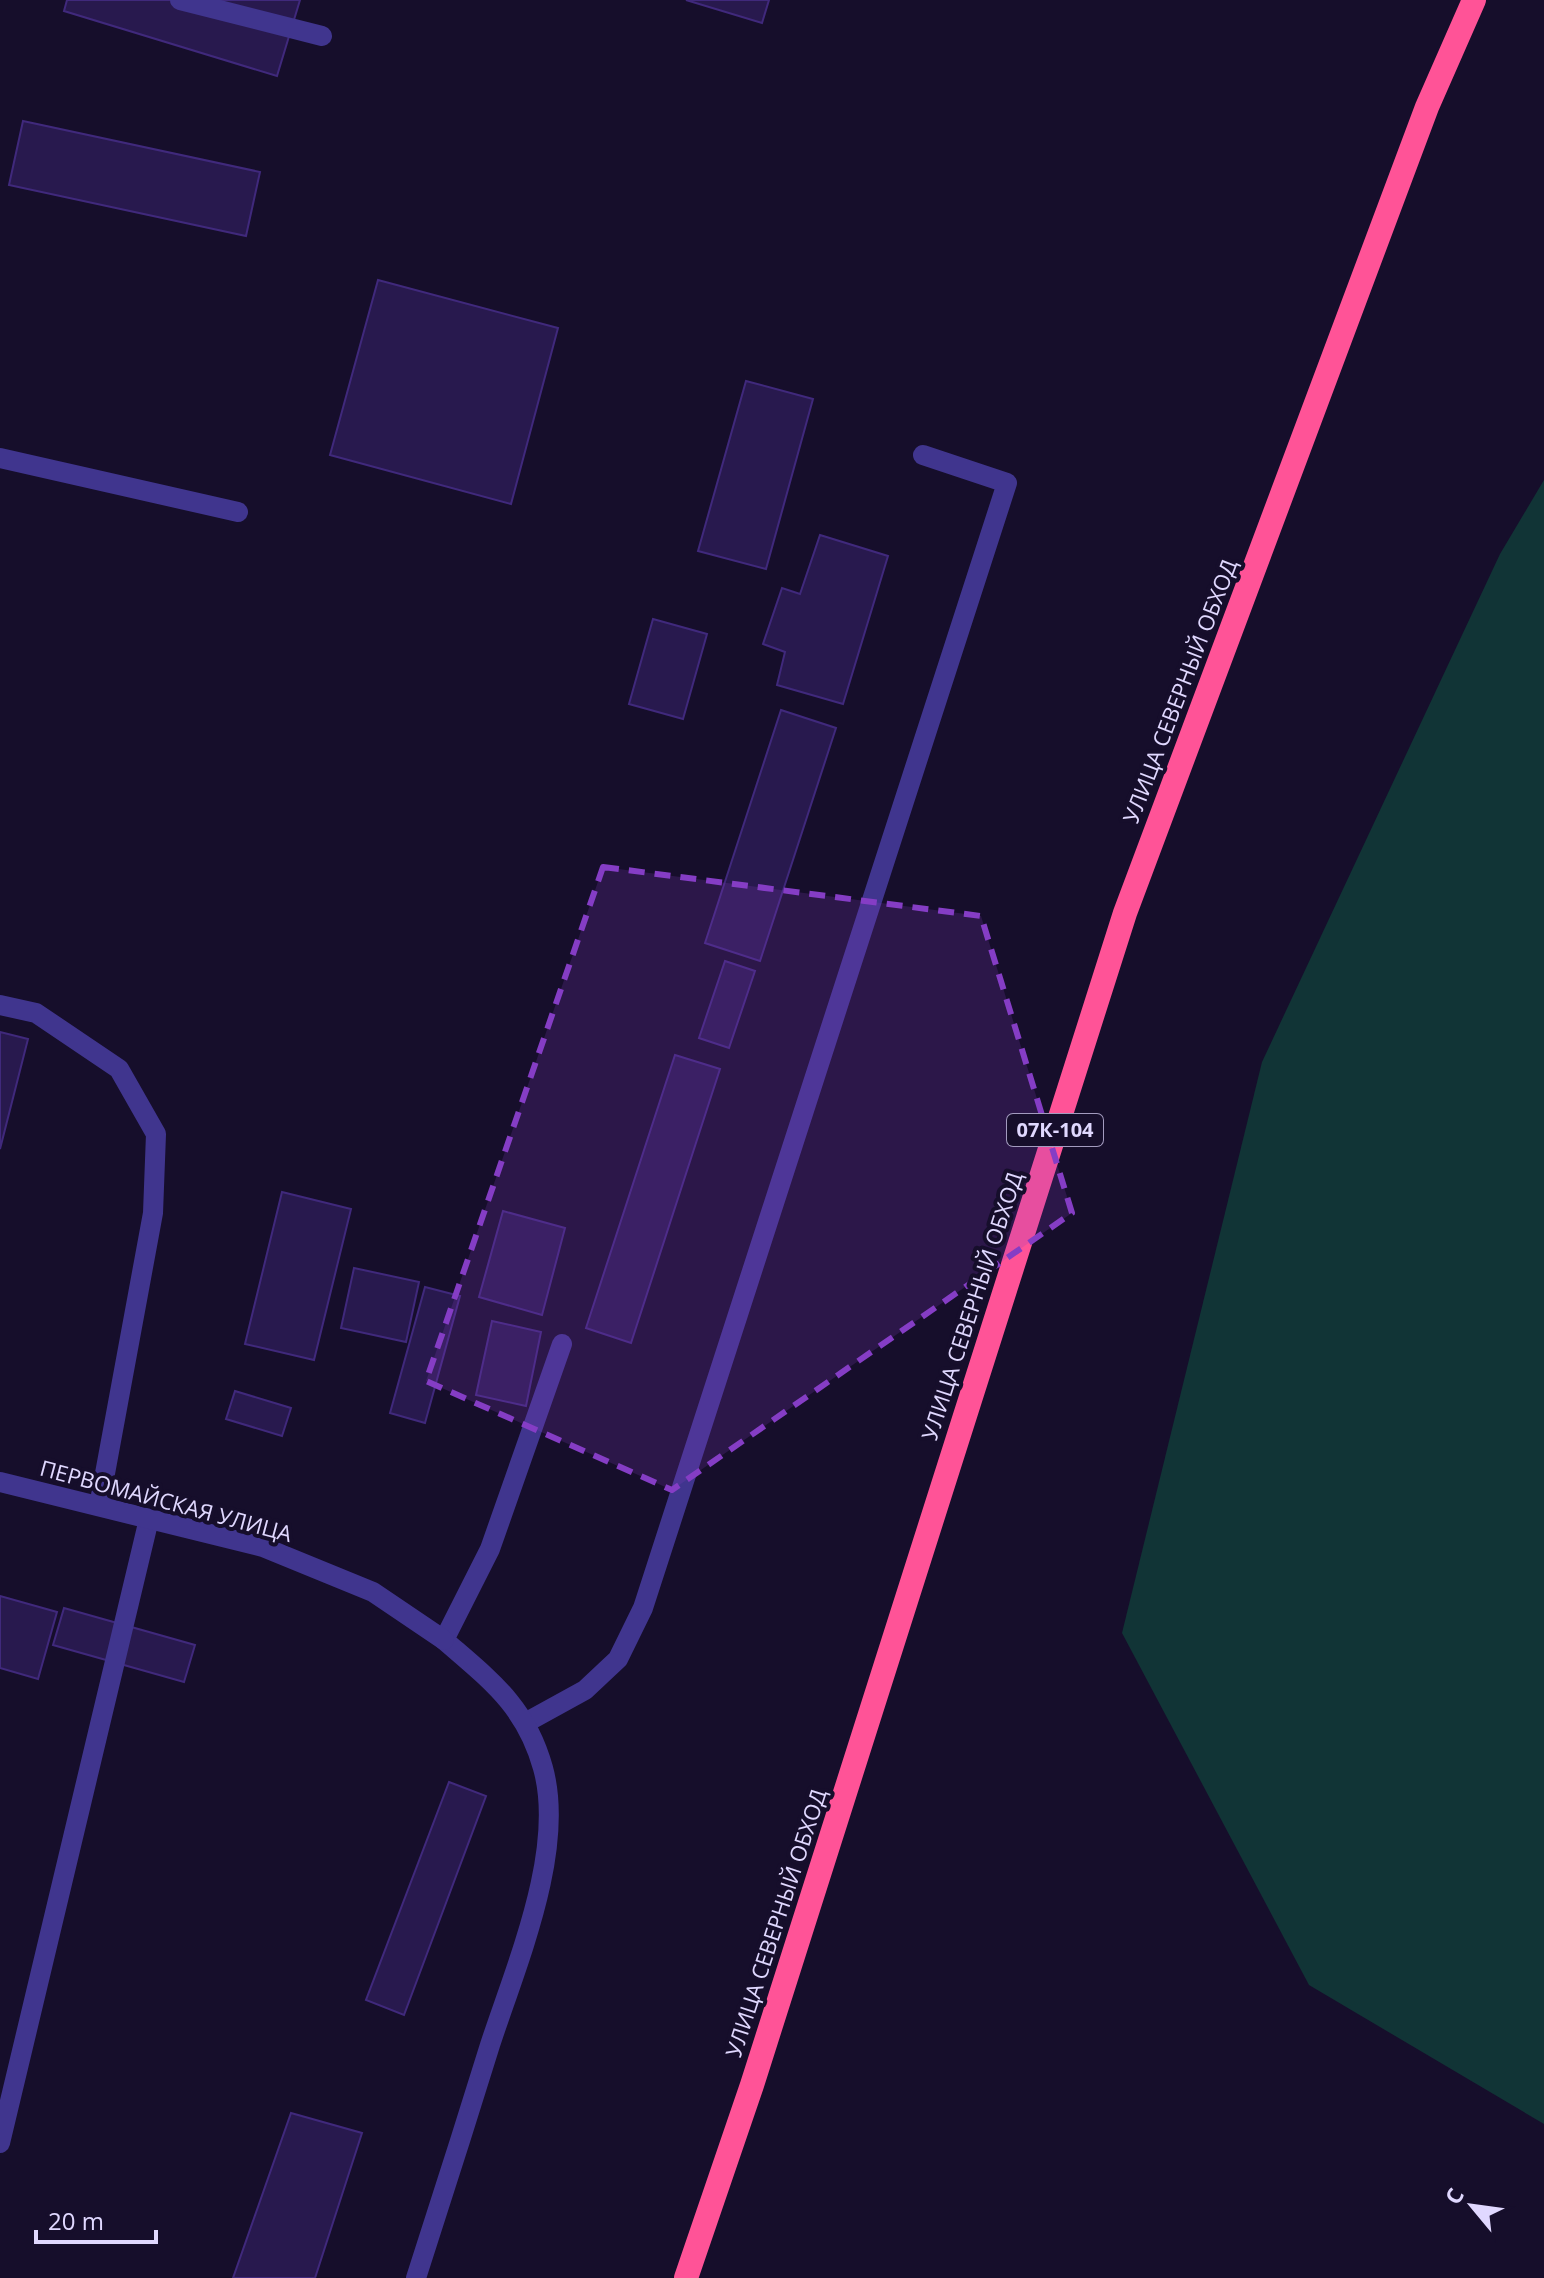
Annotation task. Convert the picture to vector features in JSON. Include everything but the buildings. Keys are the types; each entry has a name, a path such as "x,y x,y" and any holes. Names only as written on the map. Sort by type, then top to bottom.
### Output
{"highway":[{"name":"УЛИЦА СЕВЕРНЫЙ ОБХОД","path":"686,2278 762,2055 1125,913 1427,107 1474,0"}],"street":[{"path":"180,0 322,36"},
{"path":"525,1723 585,1690 618,1659 643,1608 1007,483 923,455"},
{"path":"0,458 238,512"},
{"path":"0,1005 36,1013 119,1069 156,1134 153,1213 99,1506"},
{"path":"444,1640 490,1549 562,1344"},
{"name":"ПЕРВОМАЙСКАЯ УЛИЦА","path":"0,1482 263,1547 373,1592 444,1640 504,1692 525,1723 543,1768 551,1814 540,1891 416,2278"},
{"path":"0,2143 149,1519"}],"highlighted area":[{"path":"603,867 981,916 1072,1213 672,1490 426,1381"}],"green space":[{"path":"1544,480 1544,2124 1309,1985 1122,1633 1262,1062 1500,554"}]}
